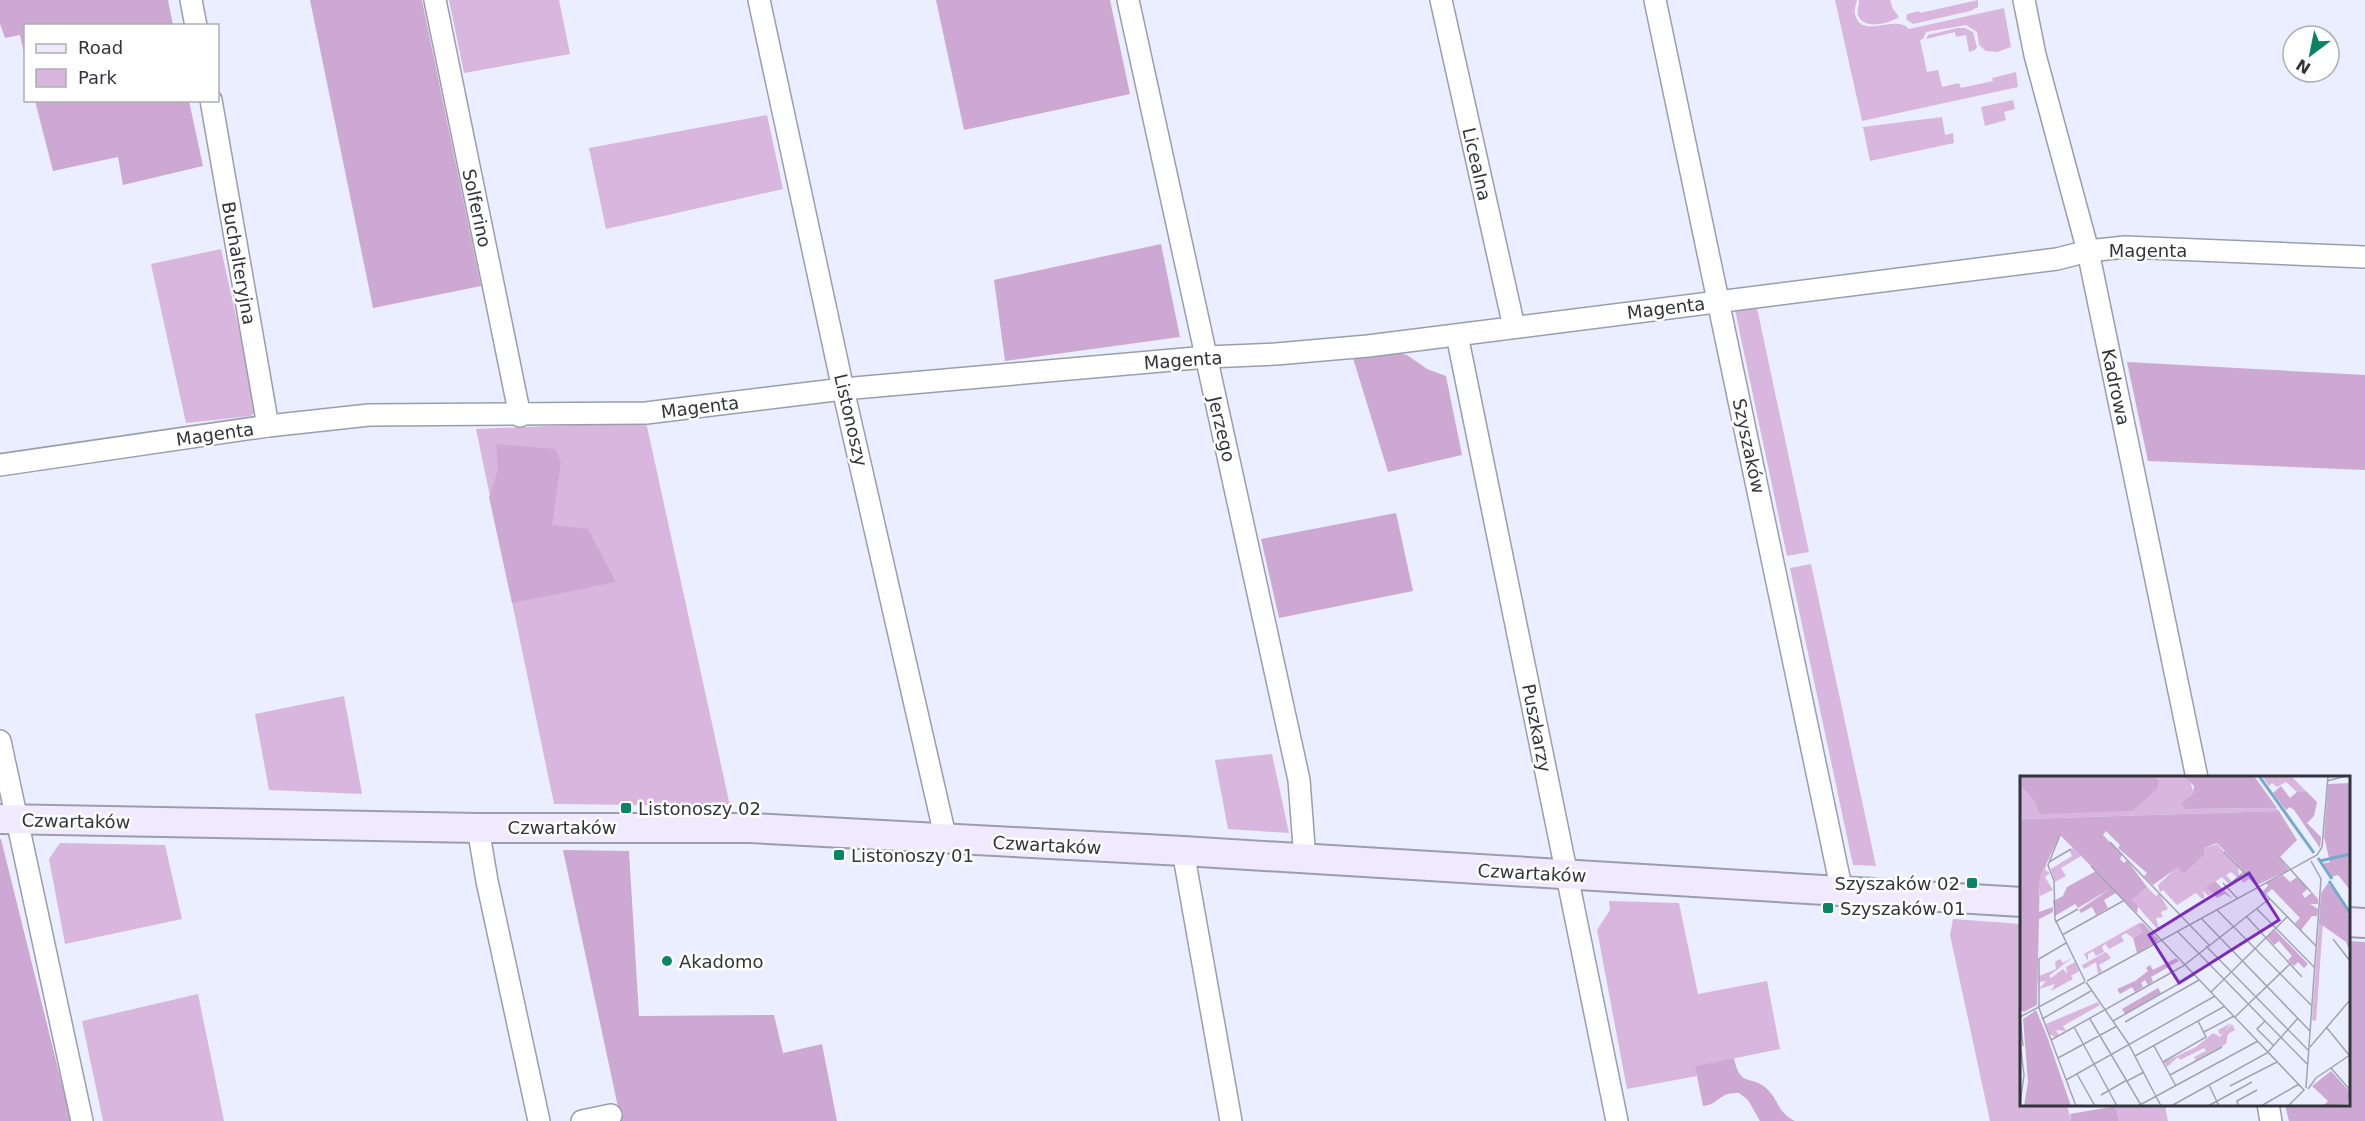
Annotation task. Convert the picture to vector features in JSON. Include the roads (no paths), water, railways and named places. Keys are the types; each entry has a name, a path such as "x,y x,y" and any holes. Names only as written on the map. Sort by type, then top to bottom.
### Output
{"street":[{"path":"191,0 196,24"},
{"name":"Solferino","path":"435,0 520,416"},
{"name":"Listonoszy","path":"759,0 843,389 946,840"},
{"name":"Jerzego","path":"1128,0 1299,780 1305,860"},
{"name":"Licealna","path":"1441,0 1514,327"},
{"name":"Szyszaków","path":"1655,0 1842,892"},
{"name":"Kadrowa","path":"2024,0 2035,56 2088,251 2197,776"},
{"name":"Buchalteryjna","path":"211,102 268,426"},
{"name":"Magenta","path":"0,465 268,426 369,415 646,414 843,389 1206,357 1299,352 1457,335 2057,259 2088,251 2125,247 2365,257"},
{"name":"Puszkarzy","path":"1457,335 1617,1121"},
{"path":"0,741 8,819 82,1121"},
{"name":"Czwartaków","path":"8,819 478,828 750,828 1183,851 2020,902"},
{"path":"478,828 539,1121"},
{"path":"1183,851 1232,1121"},
{"path":"2350,922 2365,923"},
{"path":"2268,1106 2271,1121"},
{"path":"582,1121 611,1115"}],"place":[{"name":"Listonoszy 02","path":"626,808"},
{"name":"Listonoszy 01","path":"839,855"},
{"name":"Szyszaków 02","path":"1972,883"},
{"name":"Szyszaków 01","path":"1828,908"},
{"name":"Akadomo","path":"667,961"}]}
